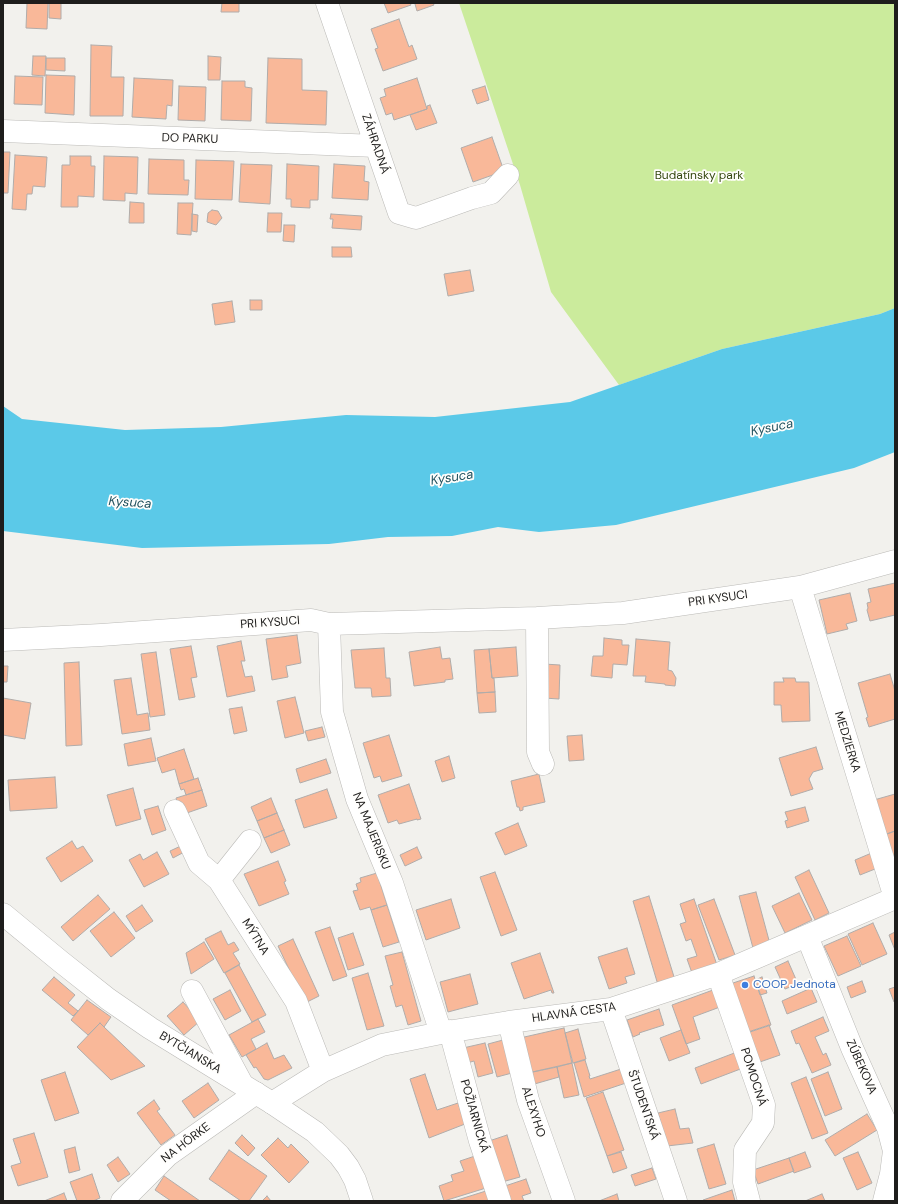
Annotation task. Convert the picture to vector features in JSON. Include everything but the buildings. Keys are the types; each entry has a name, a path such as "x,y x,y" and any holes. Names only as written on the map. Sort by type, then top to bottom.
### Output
{"street":[{"name":"ZÁHRADNÁ","path":"327,3 399,213 416,218 472,198 491,193 508,175"},
{"name":"DO PARKU","path":"3,131 376,146"},
{"name":"PRI KYSUCI","path":"3,640 101,635 311,620 329,624 537,618 623,613 800,587 895,561"},
{"name":"MEDZIERKA","path":"800,587 895,898"},
{"path":"537,618 538,752 543,764"},
{"name":"NA MAJERISKU","path":"329,624 332,712 357,799 392,883 446,1032"},
{"name":"MÝTNA","path":"175,811 199,863 219,880 296,1001 323,1071"},
{"path":"219,880 250,841"},
{"name":"HLAVNÁ CESTA","path":"257,1094 323,1071 382,1045 446,1032 508,1022 611,1009 718,974 895,898"},
{"name":"BYTČIANSKA","path":"3,914 108,999 150,1028 257,1094 315,1132 339,1155 355,1180 362,1201"},
{"name":"ZÚBEKOVA","path":"807,936 852,1048 888,1128 894,1151 892,1174 884,1201"},
{"name":"POMOCNÁ","path":"718,974 764,1106 763,1122 745,1150 744,1182 749,1201"},
{"path":"192,991 257,1094"},
{"name":"ŠTUDENTSKÁ","path":"611,1009 676,1201"},
{"name":"ALEXYHO","path":"508,1022 528,1100 564,1201"},
{"name":"POŽIARNICKÁ","path":"446,1032 500,1201"},
{"name":"NA HÔRKE","path":"122,1201 168,1155 257,1094"}],"green space":[{"name":"Budatínsky park","path":"459,3 895,3 895,308 880,314 722,349 619,385 551,292 520,185"}],"water":[{"name":"Kysuca","path":"895,308 895,452 854,468 616,525 539,532 498,527 452,536 388,537 329,544 142,548 3,531 3,406 22,419 125,430 221,427 346,415 435,417 570,402 722,349 880,314"}],"place":[{"name":"COOP Jednota","path":"745,985"}]}
